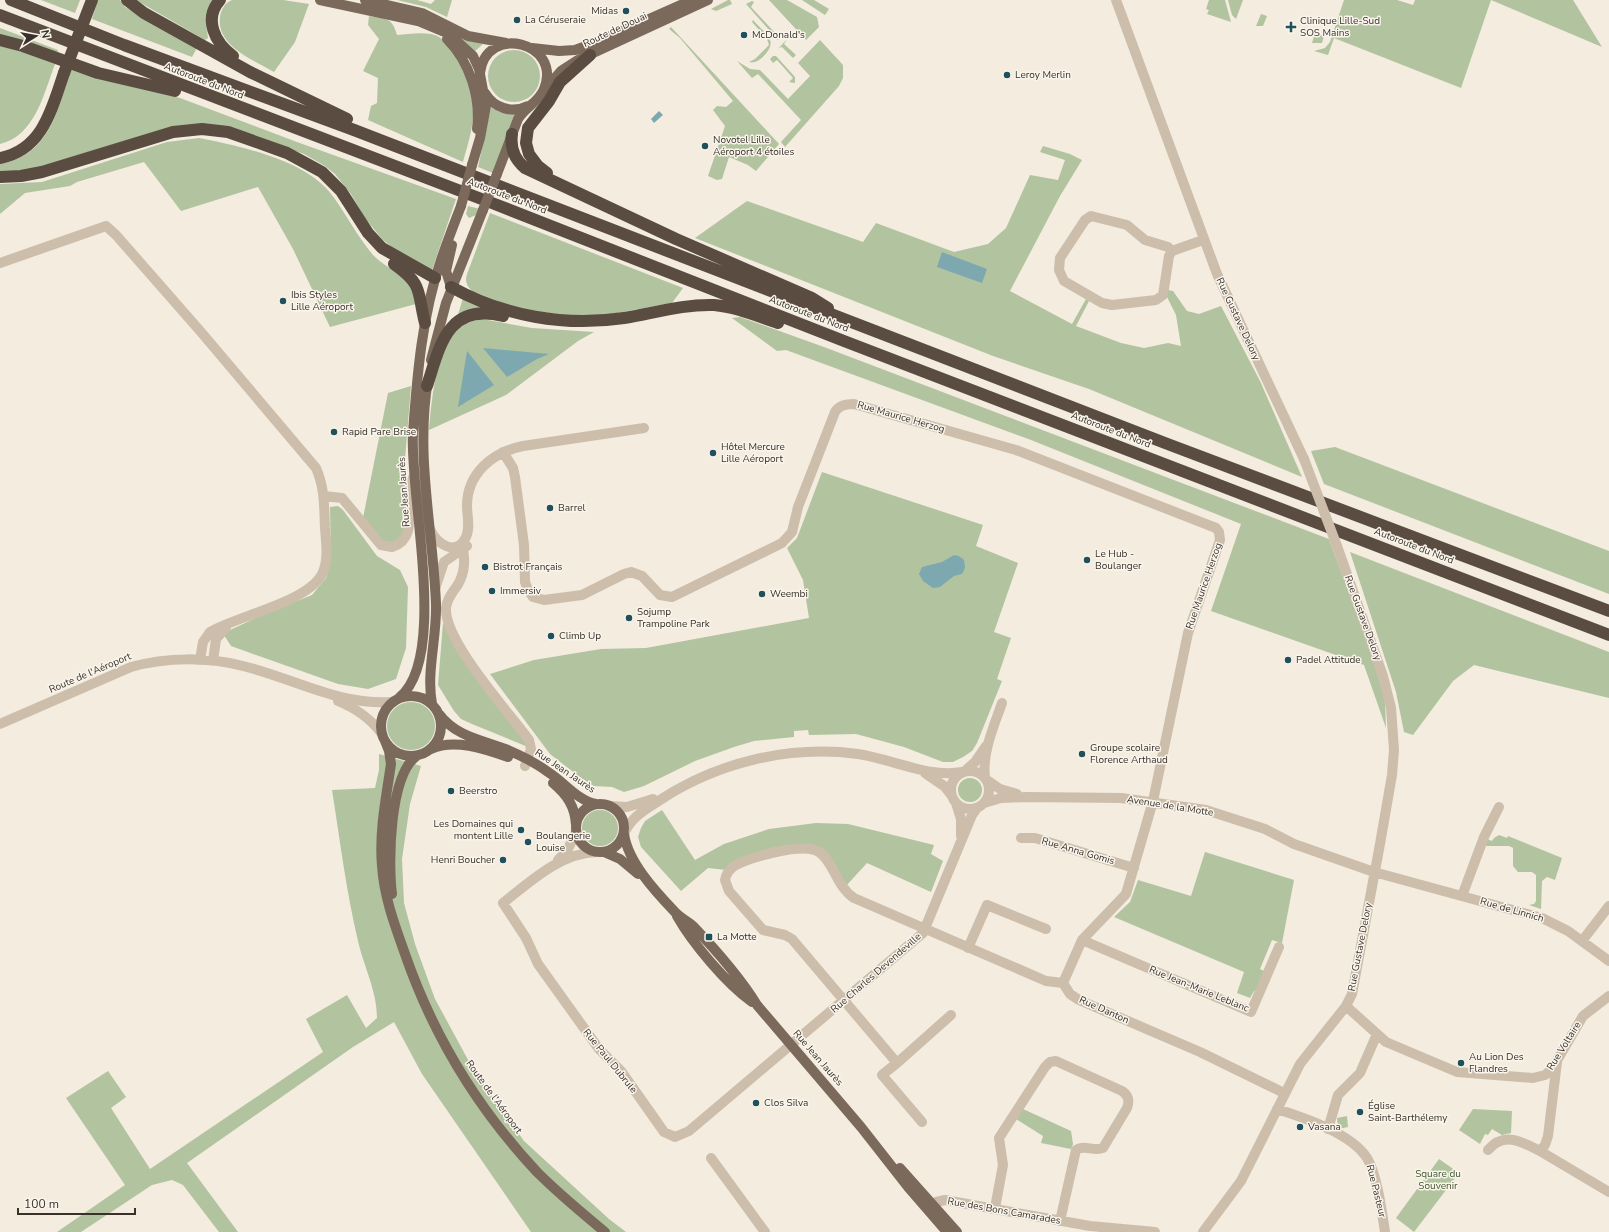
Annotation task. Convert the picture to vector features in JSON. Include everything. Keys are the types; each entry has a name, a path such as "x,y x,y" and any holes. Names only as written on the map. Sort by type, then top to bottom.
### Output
{"highway":[{"name":"Autoroute du Nord","path":"11,0 124,45 354,130 842,319 1609,611"},
{"path":"0,158 21,151 33,141 42,130 86,0"},
{"path":"0,150 19,142 34,129 62,72 92,0"},
{"path":"127,0 144,13 256,75 348,120 354,130"},
{"path":"220,0 214,9 212,17 213,32 216,39 227,52 251,67 256,75"},
{"name":"Autoroute du Nord","path":"0,15 200,93 451,187 844,341 1609,635"},
{"path":"0,40 23,46 105,75 155,85 190,96 200,93"},
{"path":"590,55 556,88 549,101 528,128 526,143 529,154 538,166 585,192 597,201"},
{"path":"0,177 21,176 42,172 174,132 202,129 228,132 287,153 322,172 341,192 368,233 387,252 436,278"},
{"path":"512,134 512,150 521,164 713,256 812,298 842,319"},
{"path":"387,252 389,261 406,273 418,288 425,323"},
{"path":"451,287 494,307 545,319 593,321 688,306 715,305 742,311 831,343 844,341"},
{"path":"427,386 444,336 453,325 464,318 486,313 530,322 545,319"}],"main road":[{"path":"320,0 418,21 445,32 457,41 474,58 480,75 486,111 461,206 446,271 451,287"},
{"path":"365,0 422,13 468,36 559,52 575,50 598,42 692,0"},
{"name":"Route de Douai","path":"542,93 561,71 590,55 708,0"},
{"path":"418,21 449,40 462,58 469,72 478,113 472,165"},
{"path":"480,75 482,65 487,56 499,46 510,43"},
{"path":"483,90 494,103 503,108 514,110 530,105 542,93 546,82 545,65 539,55 530,48"},
{"name":"Rue Jean Jaurès","path":"530,105 521,114 512,134 483,210 451,287 437,333 427,386 424,461 428,524 435,590 435,641 429,687 435,708 450,726 465,736 509,751 526,762 566,795 574,810 576,829"},
{"name":"Rue Jean Jaurès","path":"396,700 408,690 415,678 420,662 423,638 424,582 414,476 413,434 425,323 440,260 461,206"},
{"path":"436,278 451,287"},
{"path":"415,696 426,700 435,708 441,723 440,734 437,742 429,750 418,755 407,756 399,754 390,747 384,737 382,718 385,711 396,700 415,696"},
{"name":"Route de l'Aéroport","path":"384,737 389,751 391,764 383,824 382,867 388,903 421,996 440,1038 483,1106 518,1151 538,1173 605,1232"},
{"name":"Rue Jean Jaurès","path":"429,750 443,745 462,746 499,754 526,762 551,773 583,800 596,804"},
{"name":"Route de l'Aéroport","path":"403,948 391,883 391,843 396,806 403,775 408,764 418,755"},
{"path":"596,804 610,806 616,809 622,818 624,834 617,846 601,852 587,849 582,844 576,829 579,815 584,810 596,804"},
{"name":"Rue Jean Jaurès","path":"624,834 627,848 633,859 656,890 675,912 694,928 744,986 756,1005 861,1127 931,1206 957,1232"},
{"name":"Rue Jean Jaurès","path":"601,852 620,859 656,890"},
{"name":"Rue Jean Jaurès","path":"931,1206 947,1232"}],"street":[{"name":"Rue Gustave Delory","path":"1116,0 1203,240 1233,311 1304,459 1337,546 1376,655 1391,708 1394,750 1393,766 1352,994 1346,1006 1304,1058 1284,1093 1241,1180 1203,1232"},
{"path":"1172,251 1168,247 1145,240 1127,225 1091,216 1085,220 1062,255 1059,270 1064,281 1107,304 1123,306 1156,300 1162,295 1169,256 1172,251 1203,240"},
{"path":"0,263 106,226 116,235 201,332 309,459 321,478 324,496 326,556 325,565 319,580 308,590 210,632 203,642 200,660"},
{"name":"Rue Maurice Herzog","path":"503,452 514,472 524,545 526,586 534,597 544,600 587,594 624,574 631,572 642,576 660,595 672,597 782,543 792,532 798,507 835,412 840,406 848,404 854,404 1016,450 1216,528 1219,532 1220,540 1188,633 1154,801"},
{"path":"526,762 531,749 529,740 456,643 447,622 447,601 459,581 465,565 463,546 468,521 467,499 472,482 482,467 503,452 523,446 644,428"},
{"path":"324,496 342,498 381,545 392,548 403,542 409,528 409,488 414,476"},
{"path":"428,524 436,540 444,546 463,546"},
{"path":"435,590 444,562 463,546"},
{"path":"213,661 216,639 221,632 236,622"},
{"name":"Route de l'Aéroport","path":"0,724 132,668 167,661 200,660 243,666 309,688 354,700 374,703 396,700"},
{"name":"Route de l'Aéroport","path":"309,688 352,708 372,722 384,737"},
{"path":"912,767 939,782 954,800 964,808 981,806 990,790 986,778 985,763 989,741 1002,703"},
{"path":"954,800 952,782 975,762 989,741"},
{"path":"610,806 621,808 632,806 675,790 729,766 755,759 784,754 822,752 854,754 886,760 946,775 976,771 986,778"},
{"name":"Avenue de la Motte","path":"986,778 1006,791 1027,797"},
{"path":"624,834 633,818 675,790"},
{"name":"Avenue de la Motte","path":"981,806 1001,798 1127,798 1154,801 1189,809 1209,810 1265,829 1294,844 1374,872"},
{"name":"Rue Charles Devendeville","path":"954,800 961,819 961,842"},
{"path":"897,1063 792,939 785,935 766,931 755,921 727,887 726,876 730,870 751,860 781,852 803,848 815,850 824,858 842,887 850,895 1046,981 1063,983 1082,940 1124,897 1154,801"},
{"name":"Rue Charles Devendeville","path":"791,1045 920,936 926,929 961,842 981,806"},
{"path":"1462,896 1484,837 1499,807"},
{"name":"Rue Paul Dubrule","path":"576,829 568,849 550,867 502,903 526,938 538,964 599,1049 621,1071 664,1132 675,1138 685,1134 791,1045"},
{"name":"Rue Anna Gomis","path":"1021,838 1035,838 1134,868"},
{"name":"Rue Paul Dubrule","path":"550,867 575,855 601,852"},
{"name":"Rue de Linnich","path":"1374,872 1542,918 1561,927 1582,940 1606,960"},
{"path":"968,948 987,905 1046,929"},
{"path":"1582,940 1609,906"},
{"name":"Rue Jean-Marie Leblanc","path":"1082,940 1251,1012 1279,947"},
{"name":"Rue Danton","path":"1063,983 1070,994 1078,1000 1200,1052 1284,1093"},
{"name":"Rue Voltaire","path":"1346,1006 1386,1042 1446,1068 1468,1074 1537,1078 1548,1072 1583,1016 1609,996"},
{"path":"922,1122 882,1075 950,1018 951,1015"},
{"path":"1328,1129 1338,1094 1360,1073 1377,1034"},
{"path":"1540,1151 1548,1136 1558,1057"},
{"path":"994,1208 1003,1165 999,1138 1045,1067 1050,1062 1056,1061 1122,1091 1129,1101 1127,1108 1103,1148 1098,1150 1082,1147 1076,1150 1060,1221"},
{"name":"Rue Pasteur","path":"1277,1109 1328,1129 1352,1143 1367,1158 1373,1171 1386,1232"},
{"path":"1488,1150 1497,1142 1514,1139 1540,1151 1608,1189"},
{"path":"711,1158 765,1232"},
{"name":"Rue des Bons Camarades","path":"931,1206 938,1200 945,1200 1060,1221 1109,1228 1155,1232"}],"green space":[{"path":"41,0 80,0 75,13"},
{"path":"98,0 120,0 125,7 197,48 192,57 92,19"},
{"path":"136,0 213,0 206,24 208,38 205,40"},
{"path":"232,0 283,0 309,4 295,42 274,72 238,51 224,36 220,27 220,17 222,9"},
{"path":"397,0 417,0 431,4 435,0 452,0 447,17 426,7"},
{"path":"730,0 732,4 716,11 711,9"},
{"path":"769,0 787,0 817,17 819,27 806,40"},
{"path":"802,0 814,0 829,9 825,15"},
{"path":"1209,0 1225,0 1231,22 1207,14 1209,10 1206,9"},
{"path":"1228,0 1243,0 1236,19 1232,15"},
{"path":"1344,0 1397,0 1413,5 1415,0 1491,0 1461,88 1334,38 1328,55 1314,51 1325,48 1330,42"},
{"path":"1491,0 1573,0 1602,47"},
{"path":"752,1 754,2 751,7 777,35 782,32 782,35 778,40 746,4"},
{"path":"1261,14 1267,16 1263,26 1256,26"},
{"path":"369,16 388,20 393,25 397,35 427,33 441,38 457,56 468,82 472,95 473,107 472,128 463,162 368,120 371,106 377,103 378,78 363,71 379,39 368,25"},
{"path":"753,20 767,35 771,44 770,48 761,59 749,62 755,59 769,45 767,39 752,22"},
{"path":"671,27 779,144 756,171 748,165 729,157 722,179 717,180 708,176 725,126 713,110 717,106 726,107 733,101 680,38 669,29"},
{"path":"0,28 58,50 57,54 0,36"},
{"path":"1315,33 1324,36 1322,43 1312,43"},
{"path":"455,34 483,44 474,52"},
{"path":"787,39 784,44 796,55 793,58 782,47 779,48"},
{"path":"820,40 843,65 843,78 839,86 785,147 781,142 801,120 758,74 752,78 737,61 750,69 760,70 788,99 810,76 798,63"},
{"path":"0,46 19,50 55,64 42,100 30,123 22,132 12,139 0,144"},
{"path":"509,50 519,50 533,57 540,71 540,81 533,95 519,102 509,102 499,98 492,91 488,81 488,71 492,61 499,54"},
{"path":"773,56 776,56 795,77 795,83 789,82 793,78 777,60 773,63 770,59"},
{"path":"71,70 97,78 180,98 456,199 432,270 393,248 382,239 365,218 351,194 335,174 325,166 304,154 224,126 32,169 0,173 0,164 17,159 30,151 41,141 56,115"},
{"path":"491,107 500,112 515,115 493,173 478,167"},
{"path":"199,138 233,145 271,156 306,172 321,183 332,195 373,255 411,286 416,304 330,327 293,249 258,187 181,211 144,162 77,182 70,186 25,193 0,214 0,184 42,182 167,142"},
{"path":"1043,146 1070,154 1082,160 1060,196 1010,291 1072,324 1086,299 1089,301 1076,326 1121,343 1144,348 1168,343 1181,346 1176,315 1167,297 1168,290 1173,291 1187,311 1199,314 1221,306 1260,381 1302,477 1089,389 993,356 695,238 747,201 863,242 876,223 954,252 988,244 1006,228 1030,175 1058,180 1065,160 1040,152"},
{"path":"468,206 480,209 476,215 469,218 466,214"},
{"path":"490,213 683,288 672,303 606,315 580,317 518,309 472,291 466,283 467,274"},
{"path":"463,298 487,308 457,318"},
{"path":"740,317 824,347 1329,539 1373,659 1385,700 1386,728 1364,665 1211,611 1241,524 1031,440 786,350 777,351 732,318"},
{"path":"482,319 532,328 594,332 578,341 506,395 429,430 435,379 446,342 455,331 462,326"},
{"path":"411,386 405,459 407,525 398,541 390,544 382,541 363,518 388,393"},
{"path":"1335,447 1609,551 1609,594 1324,484 1311,451"},
{"path":"822,472 983,525 976,546 1018,563 994,632 1011,638 997,679 1002,681 977,743 972,751 953,762 943,762 904,747 856,734 809,735 808,730 794,731 794,737 754,741 734,747 695,761 644,786 624,792 612,787 594,786 585,781 550,754 490,674 534,660 601,649 646,648 809,618 803,580 787,548 797,538"},
{"path":"338,506 343,510 377,556 400,570 408,587 406,648 396,679 368,689 338,684 231,646 224,635 232,629 258,617 312,595 326,578 331,558 330,507"},
{"path":"1350,552 1609,652 1609,698 1474,665 1453,681 1413,735 1404,732 1396,692"},
{"path":"443,623 528,747 461,719 454,711 438,685"},
{"path":"411,702 420,704 428,709 433,717 435,726 433,735 428,743 420,748 411,750 402,748 394,743 389,735 387,726 389,717 394,709 402,704"},
{"path":"379,754 421,766 410,804 402,859 404,903 415,944 435,999 473,1069 524,1141 609,1219 626,1232 531,1232 422,1074 394,1022 353,1047 187,1163 238,1232 219,1232 183,1185 172,1180 152,1185 81,1232 57,1232 125,1185 66,1098 108,1071 126,1097 111,1108 150,1169 323,1052 306,1019 347,995 366,1028 377,1018 373,989 358,941 350,903 332,790 375,788 379,770"},
{"path":"970,778 979,781 982,790 979,799 970,802 961,799 958,790 961,781"},
{"path":"600,810 613,815 618,828 613,841 600,846 587,841 582,828 587,815"},
{"path":"662,810 695,860 724,844 769,829 816,823 848,824 934,845 931,854 943,861 931,892 867,863 845,887 814,847 726,870 708,868 681,891 641,847 638,837 645,821"},
{"path":"1499,835 1507,838 1508,836 1562,858 1555,880 1547,877 1542,881 1541,909 1529,905 1534,904 1536,901 1536,875 1532,872 1518,872 1513,866 1513,848 1509,846 1484,846 1487,839 1492,841"},
{"path":"1205,852 1294,880 1282,943 1272,940 1260,969 1266,972 1258,990 1254,991 1250,998 1237,993 1244,972 1114,917 1130,902 1138,880 1191,896"},
{"path":"1023,1109 1071,1131 1073,1144 1071,1149 1041,1143 1043,1136 1016,1119"},
{"path":"1473,1109 1512,1111 1511,1133 1502,1135 1492,1129 1488,1135 1485,1134 1480,1144 1459,1130"},
{"path":"1347,1116 1348,1127 1338,1129 1337,1118"},
{"name":"Square du Souvenir","path":"1439,1159 1459,1173 1414,1232 1396,1218"}],"water":[{"path":"659,111 663,115 654,123 651,119"},
{"path":"942,252 987,269 982,283 937,267"},
{"path":"483,348 549,354 537,359 507,377"},
{"path":"467,351 494,385 458,407"},
{"path":"954,555 959,556 964,560 965,568 962,574 954,576 940,587 933,588 923,581 919,574 922,567 942,562"}],"place":[{"name":"Midas","path":"626,11"},
{"name":"La Céruseraie","path":"517,20"},
{"name":"Clinique Lille-Sud SOS Mains","path":"1291,27"},
{"name":"McDonald's","path":"744,35"},
{"name":"Leroy Merlin","path":"1007,75"},
{"name":"Novotel Lille Aéroport 4 étoiles","path":"705,146"},
{"name":"Ibis Styles Lille Aéroport","path":"283,301"},
{"name":"Rapid Pare Brise","path":"334,432"},
{"name":"Hôtel Mercure Lille Aéroport","path":"713,453"},
{"name":"Barrel","path":"550,508"},
{"name":"Le Hub - Boulanger","path":"1087,560"},
{"name":"Bistrot Français","path":"485,567"},
{"name":"Immersiv","path":"492,591"},
{"name":"Weembi","path":"762,594"},
{"name":"Sojump Trampoline Park","path":"629,618"},
{"name":"Climb Up","path":"551,636"},
{"name":"Padel Attitude","path":"1288,660"},
{"name":"Groupe scolaire Florence Arthaud","path":"1082,754"},
{"name":"Beerstro","path":"451,791"},
{"name":"Les Domaines qui montent Lille","path":"521,830"},
{"name":"Boulangerie Louise","path":"528,842"},
{"name":"Henri Boucher","path":"503,860"},
{"name":"La Motte","path":"709,937"},
{"name":"Au Lion Des Flandres","path":"1461,1063"},
{"name":"Clos Silva","path":"756,1103"},
{"name":"Église Saint-Barthélemy","path":"1360,1112"},
{"name":"Vasana","path":"1300,1127"}]}
